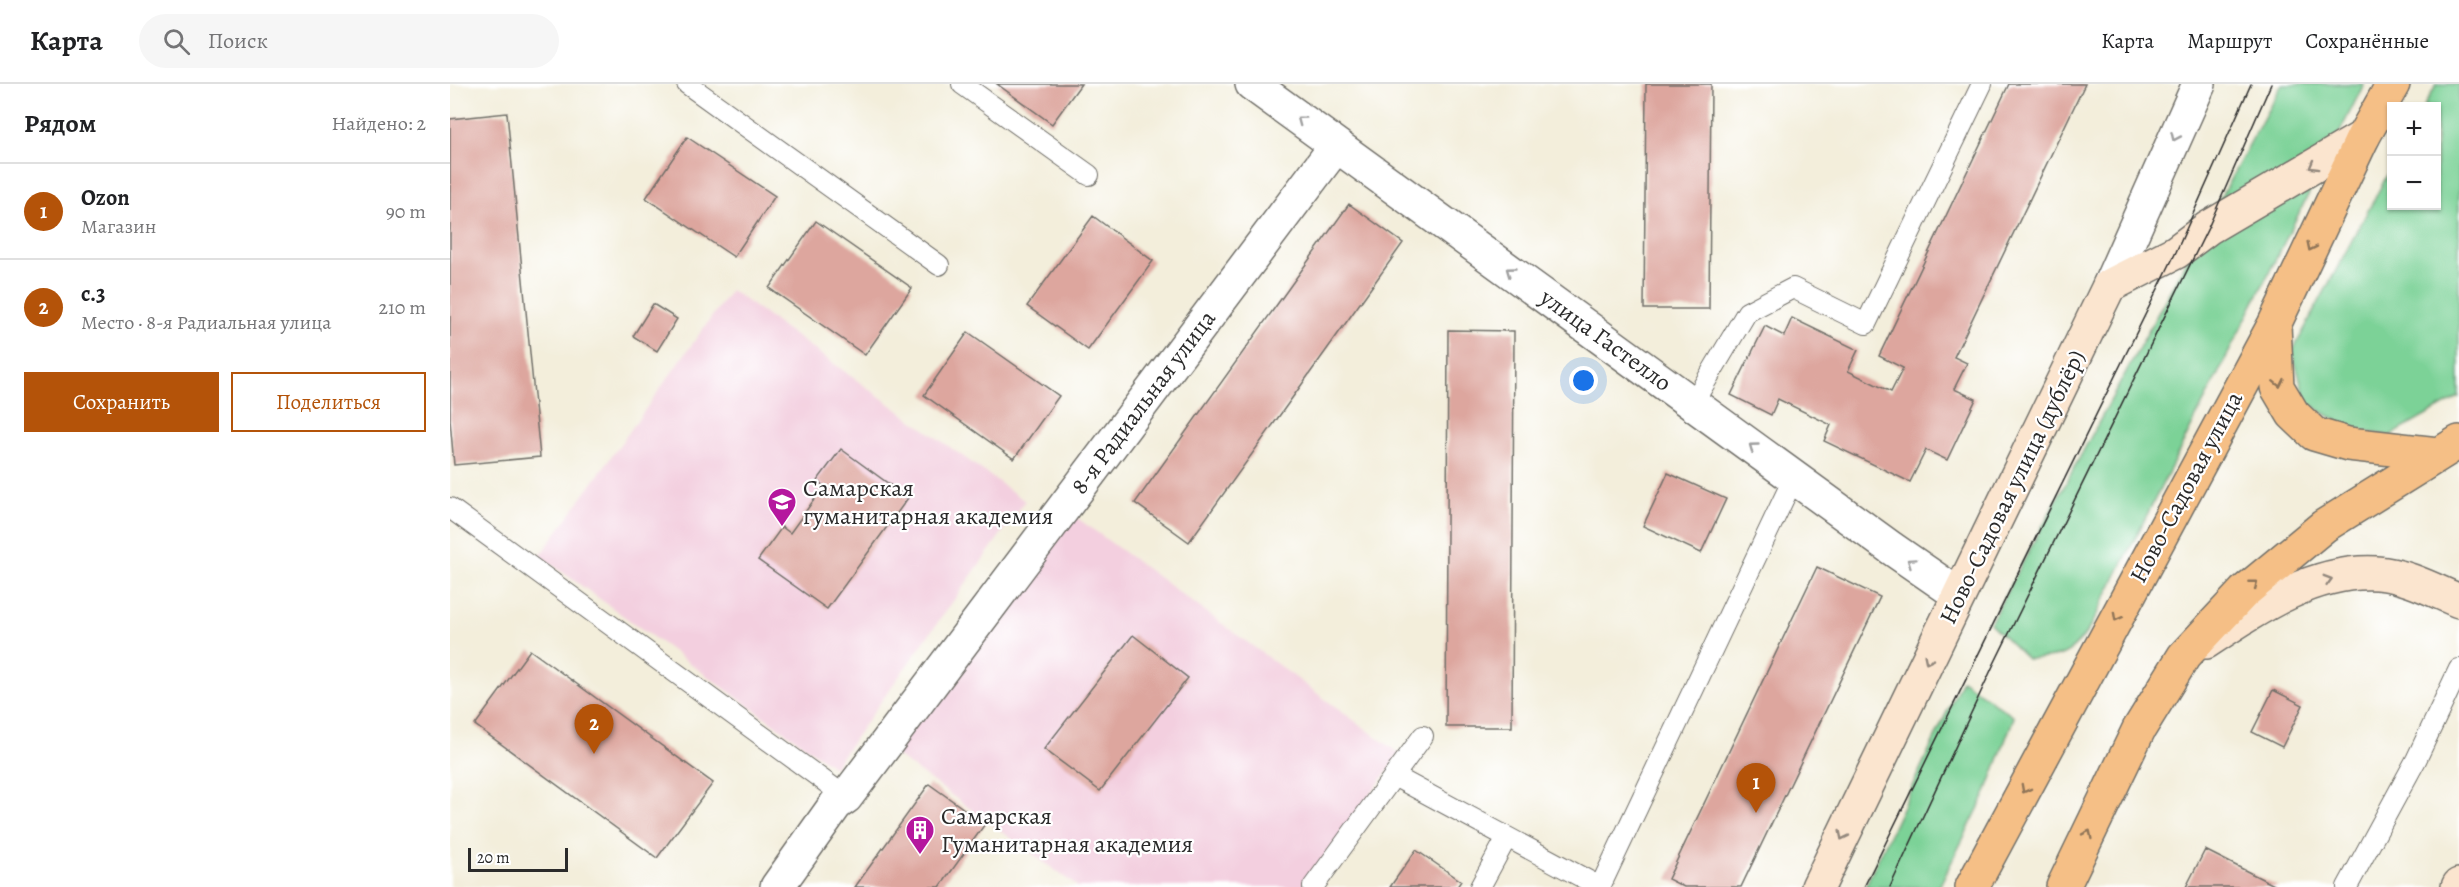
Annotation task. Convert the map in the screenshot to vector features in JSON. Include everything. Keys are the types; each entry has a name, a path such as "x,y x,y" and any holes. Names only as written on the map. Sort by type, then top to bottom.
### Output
{"main road":[{"name":"Ново-Садовая улица","path":"1972,887 2274,325 2364,137 2393,84"},
{"path":"2109,286 2176,252 2208,228 2364,137"},
{"name":"Ново-Садовая улица (дублёр)","path":"1818,887 2109,286"},
{"path":"2274,325 2277,387 2293,414 2314,434 2348,444 2448,448"},
{"path":"2063,887 2139,729 2184,656 2244,592 2324,526 2448,448"},
{"path":"2184,656 2252,611 2296,589 2340,576 2377,573 2412,580 2459,601"}],"street":[{"name":"улица Гастелло","path":"1252,84 1959,595"},
{"name":"Ново-Садовая улица (дублёр)","path":"2109,286 2199,84"},
{"name":"8-я Радиальная улица","path":"777,887 836,804 846,797 1336,146"}],"lane":[{"path":"687,84 939,265"},
{"path":"962,84 1089,175"},
{"path":"1693,403 1747,312 1793,288 1866,324 1982,84"},
{"path":"1394,776 1600,887 1794,477"},
{"path":"450,508 846,797"},
{"path":"2347,887 2416,760 2459,669"},
{"path":"1313,887 1423,736"},
{"path":"1480,887 1507,837"}],"shaded area":[{"name":"Самарская гуманитарная академия","path":"731,290 1025,501 834,767 540,556"},
{"name":"Самарская гуманитарная академия","path":"1069,512 1400,754 1303,887 1078,887 893,753"}],"green space":[{"path":"2282,84 2364,84 2092,624 2079,642 2066,653 2059,656 2027,659 1990,623"},
{"path":"2437,84 2459,84 2459,397 2390,436 2351,429 2307,403 2292,352 2387,175 2387,210 2441,210 2441,102 2426,102"},
{"path":"1962,680 2014,717 1985,795 1939,887 1865,887"}],"building":[{"path":"997,84 1081,84 1052,124"},
{"path":"1646,84 1711,84 1709,309 1644,309"},
{"path":"2009,84 2085,84 1954,357 1967,363 1954,389 1976,399 1947,460 1926,450 1910,482 1824,441 1831,425 1778,399 1771,415 1731,395 1765,326 1784,336 1792,318 1858,350 1848,371 1891,392 1903,368 1879,356"},
{"path":"507,113 540,457 454,465 450,420 450,119"},
{"path":"687,137 775,196 734,257 646,198"},
{"path":"1349,204 1403,243 1189,542 1135,503"},
{"path":"1093,216 1153,261 1088,350 1027,306"},
{"path":"816,221 912,288 865,355 769,288"},
{"path":"653,304 677,319 657,351 633,336"},
{"path":"1448,330 1514,331 1512,727 1446,727"},
{"path":"968,332 1059,396 1014,459 924,395"},
{"path":"841,449 908,498 827,609 758,560 782,527 790,533 824,486 817,481"},
{"path":"1668,473 1726,499 1701,553 1643,526"},
{"path":"1817,567 1880,597 1741,887 1684,887 1668,879"},
{"path":"1133,635 1188,678 1100,791 1044,749"},
{"path":"530,650 713,783 657,858 475,725"},
{"path":"2273,690 2303,705 2282,747 2252,732"},
{"name":"Самарская Гуманитарная академия","path":"929,784 985,824 940,887 855,887"},
{"path":"1416,850 1461,881 1457,887 1390,887"},
{"path":"2205,850 2278,887 2186,887"}],"tram line":[{"path":"1864,887 2176,252 2251,84"},
{"path":"1890,887 1993,666 2208,228 2271,84"}],"place":[{"name":"Самарская гуманитарная академия","path":"782,528"},
{"name":"с.3","path":"594,754"},
{"name":"Ozon","path":"1756,813"},
{"name":"Самарская Гуманитарная академия","path":"920,856"}]}
